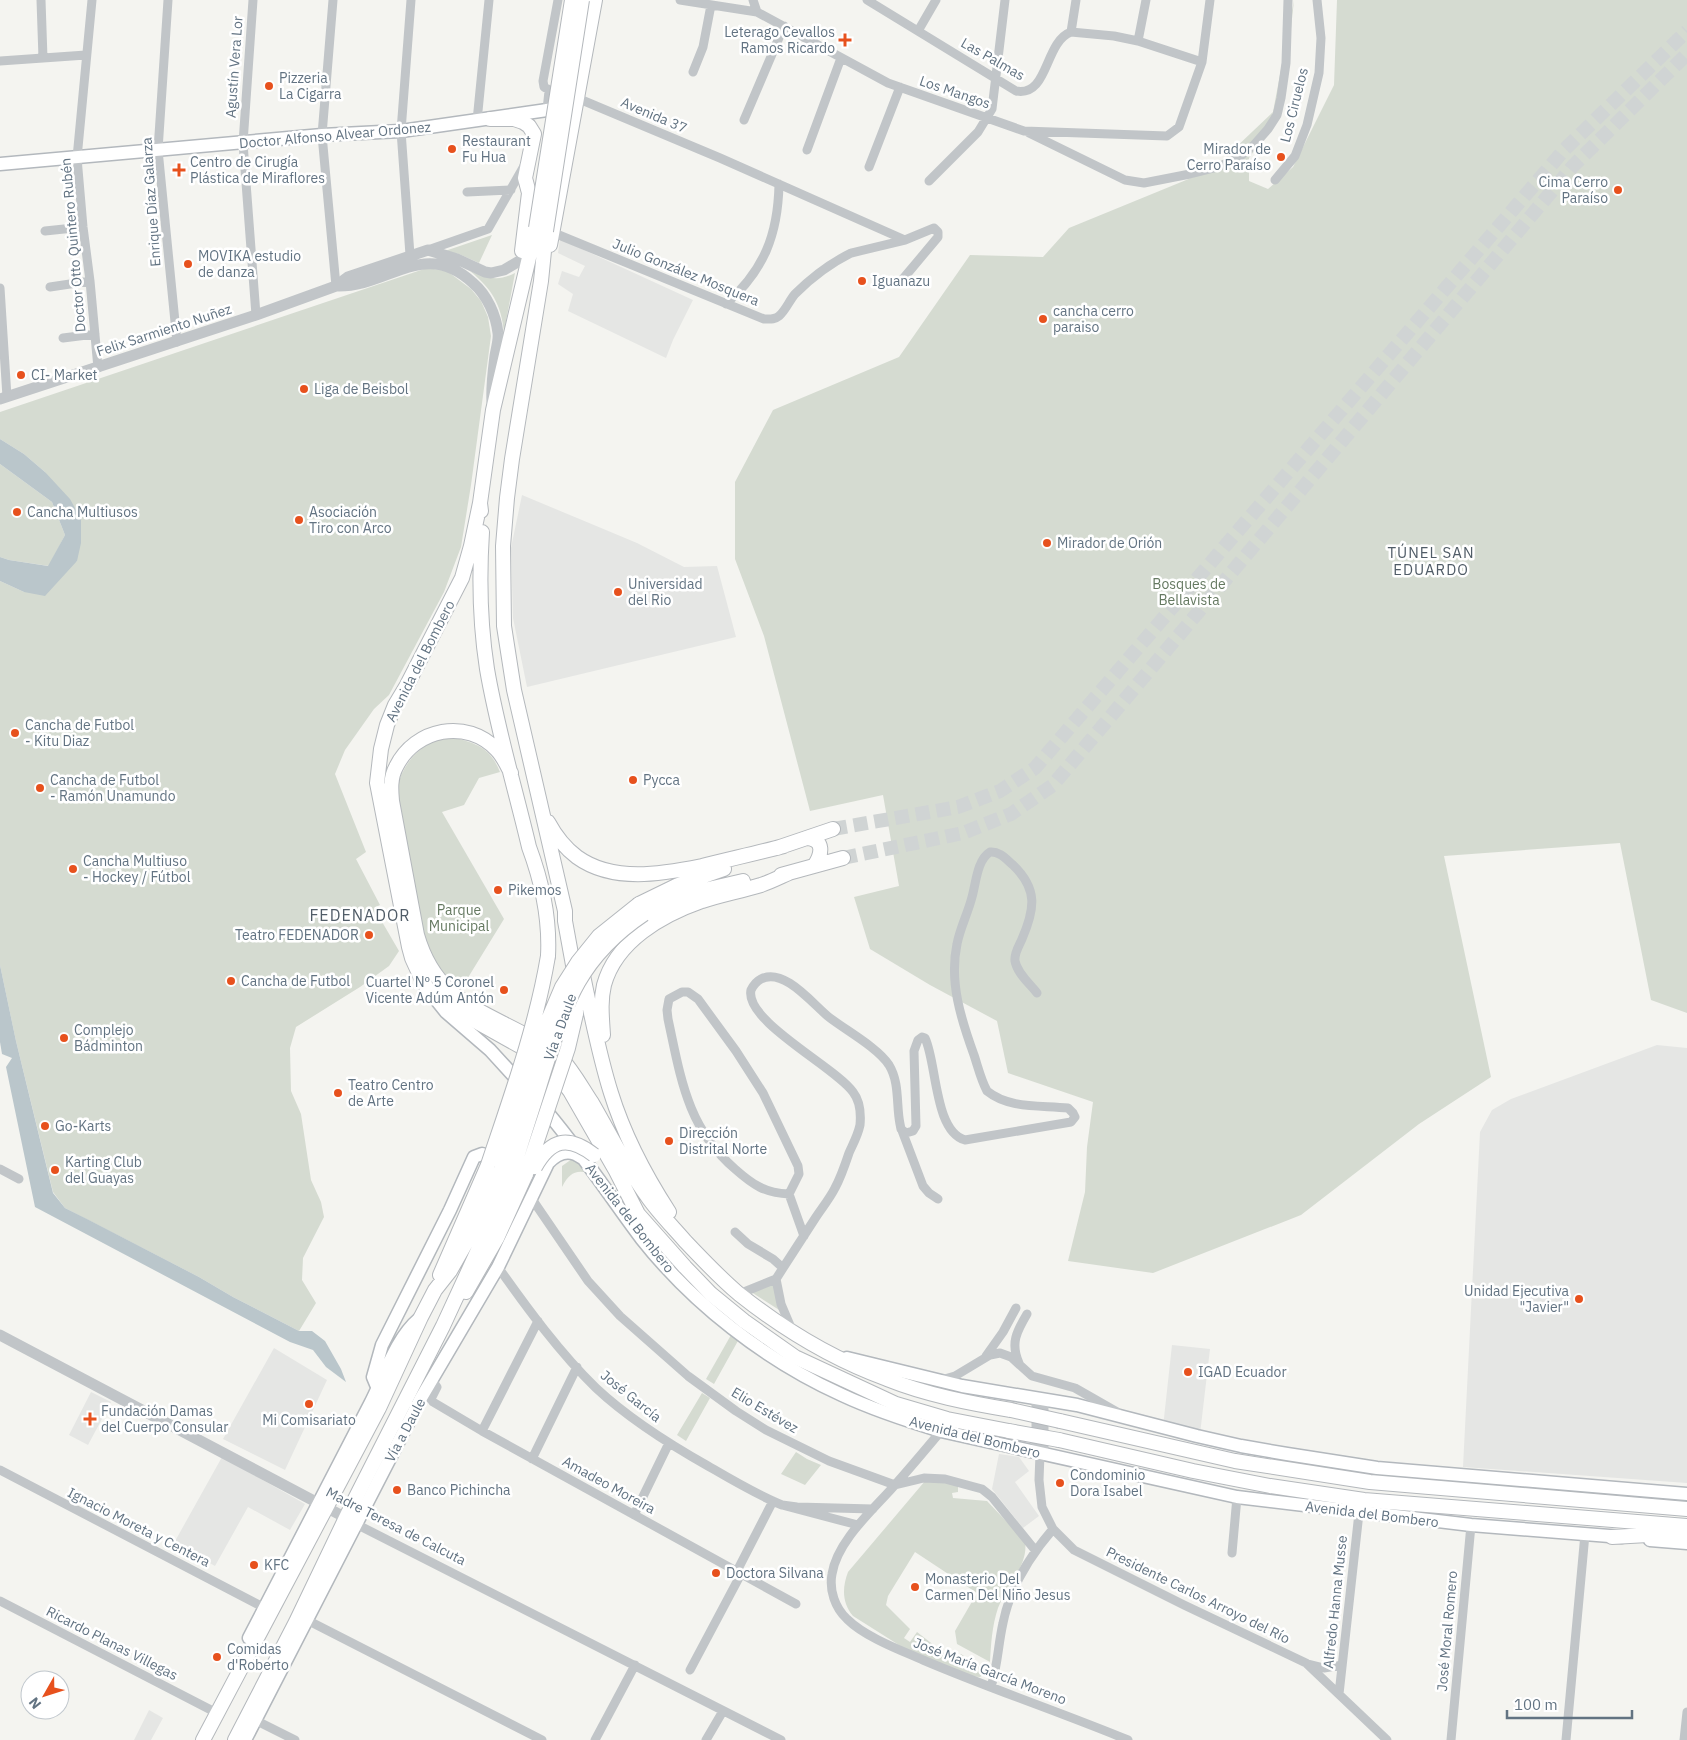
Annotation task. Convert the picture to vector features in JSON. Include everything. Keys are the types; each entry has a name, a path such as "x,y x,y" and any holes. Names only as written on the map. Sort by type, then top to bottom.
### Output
{"main road":[{"path":"572,0 545,231 541,281 512,460 503,546 504,626 514,690 565,910 574,934 610,1091 630,1143 660,1198 693,1249"},
{"path":"554,102 577,0"},
{"path":"545,231 582,0"},
{"path":"582,0 589,34"},
{"path":"480,503 492,410 512,329 545,231 570,142 595,0"},
{"name":"Doctor Alfonso Alvear Ordonez","path":"0,164 322,135 401,131 483,120 577,98"},
{"path":"483,120 514,119 529,126 534,134 525,178 529,193"},
{"path":"512,329 529,193 541,137 544,132 552,129 563,132 567,135 570,142"},
{"name":"Vía a Daule","path":"443,1326 472,1283 498,1238 520,1192 512,1170 535,1016 543,988 548,956 548,926 545,907 492,693 484,647 481,616 480,556 482,521 480,503"},
{"name":"Avenida del Bombero","path":"480,503 462,578 395,705 387,725 381,749 377,784 412,958 422,980 446,1012 490,1050 590,1158 642,1238 674,1276 738,1332 788,1367 842,1395 898,1418 941,1431 1040,1454 1237,1497 1471,1525 1687,1543"},
{"path":"511,773 502,756 490,743 470,732 460,730 442,732 424,738 406,752 395,768 391,789 392,801 421,950 433,973 452,993 542,1044 560,1057 579,1083 646,1195 662,1216 740,1294 792,1330 835,1356 887,1379 957,1401 1011,1410 1235,1461 1370,1482 1687,1509"},
{"path":"543,814 560,840 576,856 595,867 614,872 637,874 668,873 784,846"},
{"name":"Vía a Daule","path":"245,1740 307,1620 353,1520 353,1503 443,1326 502,1198 560,1022 572,992 588,967 605,946 630,924 642,909 678,885 833,829"},
{"path":"807,838 816,840 821,847 821,855 814,866"},
{"name":"Vía a Daule","path":"642,909 698,891 789,873 843,858"},
{"path":"605,1070 602,997 608,972 624,950 648,928 679,910 703,901 760,885 789,873"},
{"name":"Vía a Daule","path":"203,1740 265,1608 379,1408 420,1317 435,1290 442,1268 512,1170 568,1048 576,1014 575,976 565,921 565,910"},
{"name":"Avenida del Bombero","path":"431,994 535,1054 554,1069 570,1091 638,1214 660,1241 711,1294 744,1321 794,1357 896,1404 947,1419 1059,1440 1193,1471 1270,1486 1364,1500 1687,1526"},
{"path":"512,1170 543,1154 560,1142 580,1145 590,1158 600,1161 638,1214"},
{"name":"Vía a Daule","path":"235,1740 296,1622 498,1267 535,1194 548,1163 557,1154 568,1151 590,1158"},
{"path":"378,1389 373,1377 382,1346 450,1210 474,1157 482,1154 525,1168 535,1176 535,1194"},
{"name":"Vía a Daule","path":"196,1740 211,1710 243,1657 322,1506 406,1331 420,1317"},
{"path":"835,1356 938,1380 1077,1405 1241,1446 1377,1468 1687,1494"},
{"path":"1612,1537 1687,1533"}],"street":[{"path":"41,0 43,58"},
{"name":"Doctor Otto Quintero Rubén","path":"92,0 77,158 98,368"},
{"name":"Enrique Díaz Galarza","path":"168,0 158,150 177,342"},
{"name":"Agustín Vera Lor","path":"253,0 242,143 256,315"},
{"path":"333,0 322,135 336,286"},
{"path":"410,255 401,131 411,0"},
{"path":"483,120 489,0"},
{"path":"554,102 542,81 558,0"},
{"name":"Los Mangos","path":"680,0 757,12 888,83 1024,131 1167,136 1179,127 1202,62"},
{"path":"753,0 757,12"},
{"path":"918,31 936,0"},
{"path":"929,181 969,142 988,118 992,109 1005,0"},
{"path":"1076,0 1071,32 1114,36 1138,41 1202,62 1210,0"},
{"path":"1138,41 1146,0"},
{"path":"1024,131 1125,180 1144,183 1218,167 1238,158 1254,145 1277,115 1286,63 1288,0"},
{"name":"Los Ciruelos","path":"1275,180 1295,156 1307,125 1319,73 1320,38 1317,0"},
{"name":"Las Palmas","path":"869,1 1016,91 1023,92 1033,89 1059,40 1071,32"},
{"path":"693,72 703,47 711,5"},
{"path":"744,120 784,26"},
{"path":"0,61 86,55"},
{"path":"807,150 841,58"},
{"path":"869,167 900,87"},
{"name":"Avenida 37","path":"577,98 720,158 905,240"},
{"path":"428,250 488,230 530,155"},
{"path":"726,304 749,281 766,255 776,226 779,184"},
{"path":"467,192 511,190"},
{"path":"45,231 83,227"},
{"path":"902,280 938,237 938,232 934,228 905,240"},
{"name":"Julio González Mosquera","path":"545,231 764,319 772,320 782,313 794,295 816,276 846,256 851,253 905,240"},
{"path":"428,250 491,273 504,270 521,260"},
{"name":"Felix Sarmiento Nuñez","path":"4,398 256,315 336,286 348,277 428,250"},
{"name":"Felix Sarmiento Nuñez","path":"336,286 350,286 418,265 434,263 449,266 462,272 477,286 491,308 498,334 491,386 492,410"},
{"path":"50,287 90,281"},
{"path":"0,288 4,398"},
{"path":"63,338 95,334"},
{"path":"901,1128 905,1132 910,1132 916,1126 914,1051 918,1040 922,1037 926,1040 946,1122 953,1132 963,1140 1071,1122 1075,1119 1074,1112 1068,1108 1010,1103 996,1098 986,1091 962,1022 956,993 955,968 957,944 971,904 981,863 984,856 990,852 1000,854 1028,882 1032,903 1030,920 1016,950 1015,963 1037,993"},
{"path":"740,1294 776,1279 834,1190 857,1135 860,1118 858,1101 849,1086 800,1049 760,1015 751,999 752,990 756,982 761,979 769,977 794,986 822,1012 880,1055 889,1066 894,1075 901,1128 923,1186 928,1193 938,1200"},
{"path":"789,1194 766,1191 741,1174 727,1162 702,1131 688,1104 681,1082 668,1019 668,1002 672,997 682,992 688,992 698,999 736,1051 762,1093 798,1166 799,1174 789,1194 804,1236"},
{"path":"0,1169 19,1179"},
{"name":"Elio Estévez","path":"535,1194 559,1240 588,1281 625,1321 688,1376 766,1430 829,1461 895,1485"},
{"path":"735,1232 748,1244 773,1259 783,1268"},
{"name":"José García","path":"498,1267 538,1321 577,1367 608,1398 669,1443 772,1501 858,1525"},
{"path":"776,1279 781,1304 792,1330"},
{"path":"984,1358 994,1346 1016,1308"},
{"path":"1022,1367 1015,1350 1014,1338 1027,1314"},
{"path":"482,1431 538,1321"},
{"name":"Madre Teresa de Calcuta","path":"0,1335 322,1506 353,1520 781,1740"},
{"path":"938,1380 955,1376 984,1358 1000,1353 1011,1357 1032,1376 1075,1388 1129,1418"},
{"path":"532,1458 577,1367"},
{"name":"Amadeo Moreira","path":"432,1380 437,1387 431,1401 796,1604"},
{"name":"Presidente Carlos Arroyo del Río","path":"1040,1399 1036,1447 1040,1454 1039,1480 1042,1507 1053,1529 1074,1550 1306,1663 1387,1740"},
{"path":"858,1525 941,1431"},
{"path":"634,1515 669,1443"},
{"name":"Ignacio Moreta y Centera","path":"0,1470 265,1608"},
{"path":"895,1485 924,1478 945,1479 982,1490 992,1497 1035,1550"},
{"path":"1232,1553 1237,1497"},
{"path":"690,1670 772,1501"},
{"name":"José García","path":"782,1505 873,1509"},
{"name":"Alfredo Hanna Musse","path":"1339,1694 1359,1513"},
{"name":"José María García Moreno","path":"858,1525 835,1560 831,1575 831,1588 836,1604 847,1620 866,1633 903,1652 962,1677 1083,1721 1128,1740"},
{"name":"José Moral Romero","path":"1451,1740 1471,1525"},
{"path":"991,1687 997,1669 1002,1625 1007,1606 1018,1578 1035,1550 1053,1529"},
{"path":"1566,1740 1585,1534"},
{"name":"Ricardo Planas Villegas","path":"0,1601 211,1710"},
{"path":"307,1620 542,1740"},
{"path":"1306,1663 1324,1668 1342,1664"},
{"path":"595,1740 635,1665"},
{"path":"706,1740 723,1711"},
{"path":"1684,1740 1687,1712"},
{"path":"256,1720 295,1740"}],"shaded area":[{"path":"560,239 693,300 666,358 568,311 573,294 558,284 562,271 579,277 585,266 558,253"},
{"path":"0,439 24,454 45,472 70,499 81,519 81,543 77,561 45,596 24,592 0,581 0,557 48,566 65,535 52,502 0,464"},
{"name":"Universidad del Rio","path":"522,495 637,543 684,567 717,566 736,637 527,687 513,618 511,548"},
{"path":"0,965 16,1041 53,1193 65,1208 299,1331 312,1331 325,1341 346,1382 326,1367 313,1350 290,1342 35,1207 6,1067 12,1058 2,1054 0,1042"},
{"name":"Unidad Ejecutiva \"Javier\"","path":"1657,1045 1687,1048 1687,1483 1463,1467 1480,1132 1492,1110 1511,1099"},
{"name":"IGAD Ecuador","path":"1172,1345 1210,1349 1200,1434 1163,1427"},
{"name":"Mi Comisariato","path":"274,1348 327,1380 285,1470 223,1439"},
{"name":"Fundación Damas del Cuerpo Consular","path":"91,1392 111,1402 88,1445 69,1435"},
{"path":"999,1454 1019,1457 1029,1471 1015,1482 1039,1516 1023,1528 992,1489"},
{"path":"222,1457 305,1504 290,1530 248,1507 215,1566 174,1543"},
{"path":"149,1710 163,1718 151,1740 134,1740"}],"green space":[{"name":"Bosques de Bellavista","path":"1294,0 1282,113 1249,158 1249,181 1268,189 1293,167 1334,85 1337,0 1687,0 1687,1013 1651,1000 1620,843 1444,856 1491,1077 1419,1124 1301,1215 1153,1273 1068,1261 1085,1192 1087,1147 1093,1102 1008,1073 997,1021 930,985 870,949 854,897 899,886 883,795 810,811 764,636 735,559 735,482 773,410 899,357 970,255 1043,257 1069,228 1213,169 1273,112"},
{"path":"492,235 479,263 459,254 445,251"},
{"path":"427,268 447,271 471,289 481,301 488,317 491,336 461,547 444,592 389,695 374,709 345,750 335,774 366,852 356,859 380,905 374,908 399,951 389,966 360,987 296,1027 290,1048 291,1091 301,1114 311,1180 321,1202 324,1217 303,1258 302,1280 316,1303 299,1331 65,1208 53,1192 16,1041 0,965 0,581 24,592 77,561 45,472 24,454 0,439 0,412"},
{"path":"470,271 492,278 509,276 515,273 504,332 498,305 490,291"},
{"path":"0,464 52,502 65,535 49,566 0,557"},
{"name":"Parque Municipal","path":"456,738 483,749 492,758 500,772 479,778 464,805 442,812 504,919 461,989 437,969 426,943 396,790 401,775 413,756 425,746 435,741"},
{"path":"581,1158 593,1174 574,1173 562,1187 562,1166 572,1159"},
{"path":"778,1280 787,1315 745,1288"},
{"path":"731,1335 739,1339 714,1384 706,1379"},
{"path":"702,1393 710,1398 686,1441 677,1435"},
{"path":"796,1452 821,1465 805,1485 781,1474"},
{"path":"925,1481 946,1482 958,1486 958,1492 952,1493 953,1498 987,1501 1025,1541 1024,1559 998,1608 992,1635 990,1662 957,1644 955,1631 977,1593 915,1552 888,1596 886,1605 910,1629 904,1638 910,1642 917,1632 953,1660 961,1654 987,1672 980,1677 968,1676 910,1652 853,1616 845,1601 844,1590 848,1572"}],"tunnel":[{"path":"833,829 958,807 1000,791 1035,768 1564,150 1687,31"},
{"path":"843,858 963,833 1011,814 1053,785 1573,166 1687,54"}],"place":[{"name":"Leterago Cevallos Ramos Ricardo","path":"845,40"},
{"name":"Pizzeria La Cigarra","path":"269,86"},
{"name":"Restaurant Fu Hua","path":"452,149"},
{"name":"Mirador de Cerro Paraíso","path":"1281,157"},
{"name":"Centro de Cirugía Plástica de Miraflores","path":"179,170"},
{"name":"Cima Cerro Paraíso","path":"1618,190"},
{"name":"MOVIKA estudio de danza","path":"188,264"},
{"name":"Iguanazu","path":"862,281"},
{"name":"cancha cerro paraiso","path":"1043,319"},
{"name":"CI- Market","path":"21,375"},
{"name":"Liga de Beisbol","path":"304,389"},
{"name":"Cancha Multiusos","path":"17,512"},
{"name":"Asociación Tiro con Arco","path":"299,520"},
{"name":"Mirador de Orión","path":"1047,543"},
{"name":"Universidad del Rio","path":"618,592"},
{"name":"Cancha de Futbol - Kitu Diaz","path":"15,733"},
{"name":"Pycca","path":"633,780"},
{"name":"Cancha de Futbol - Ramón Unamundo","path":"40,788"},
{"name":"Cancha Multiuso - Hockey / Fútbol","path":"73,869"},
{"name":"Pikemos","path":"498,890"},
{"name":"Teatro FEDENADOR","path":"369,935"},
{"name":"Cancha de Futbol","path":"231,981"},
{"name":"Cuartel Nº 5 Coronel Vicente Adúm Antón","path":"504,990"},
{"name":"Complejo Bádminton","path":"64,1038"},
{"name":"Teatro Centro de Arte","path":"338,1093"},
{"name":"Go-Karts","path":"45,1126"},
{"name":"Dirección Distrital Norte","path":"669,1141"},
{"name":"Karting Club del Guayas","path":"55,1170"},
{"name":"Unidad Ejecutiva \"Javier\"","path":"1579,1299"},
{"name":"IGAD Ecuador","path":"1188,1372"},
{"name":"Mi Comisariato","path":"309,1404"},
{"name":"Fundación Damas del Cuerpo Consular","path":"90,1419"},
{"name":"Condominio Dora Isabel","path":"1060,1483"},
{"name":"Banco Pichincha","path":"397,1490"},
{"name":"KFC","path":"254,1565"},
{"name":"Doctora Silvana","path":"716,1573"},
{"name":"Monasterio Del Carmen Del Niño Jesus","path":"915,1587"},
{"name":"Comidas d'Roberto","path":"217,1657"}],"district":[{"name":"TÚNEL SAN EDUARDO","path":"1431,562"},
{"name":"FEDENADOR","path":"360,915"}]}
